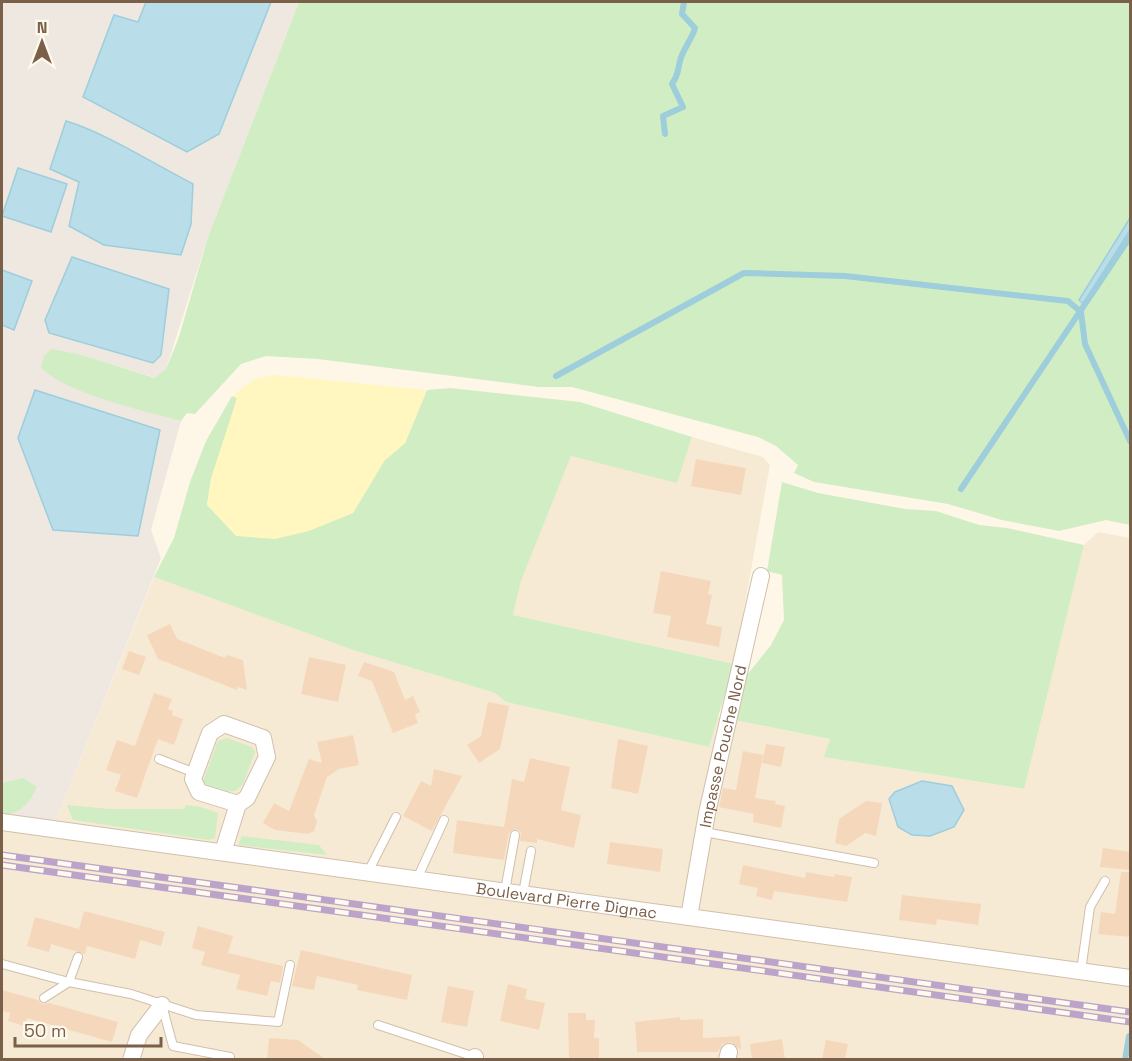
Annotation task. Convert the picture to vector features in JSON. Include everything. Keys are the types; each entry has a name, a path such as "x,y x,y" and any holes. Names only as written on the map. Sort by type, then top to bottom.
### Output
{"street":[{"name":"Impasse Pouche Nord","path":"689,916 704,832 761,576"},
{"path":"223,852 238,804 247,798 267,757 263,738 224,724 210,733 193,779 199,792 238,804"},
{"name":"Boulevard Pierre Dignac","path":"2,822 1131,978"},
{"path":"131,1059 140,1035 162,1005"}],"lane":[{"path":"159,759 195,773"},
{"path":"368,872 396,817"},
{"path":"417,879 444,820"},
{"path":"704,832 874,862"},
{"path":"505,891 515,835"},
{"path":"523,893 531,851"},
{"path":"1082,971 1090,907 1106,881"},
{"path":"44,998 69,982 78,957"},
{"path":"2,964 69,982 131,994 196,1015 278,1022 290,965"},
{"path":"162,1005 173,1046 230,1057"},
{"path":"378,1025 474,1058"}],"shaded area":[{"path":"2,2 299,2 208,237 166,369 156,378 82,355 90,394 181,421 151,530 161,558 54,825 2,819"},
{"path":"692,437 763,457 770,465 734,664 513,615 521,581 571,456 677,482"},
{"path":"1098,532 1130,538 1130,1059 2,1060 2,819 54,825 154,577 353,650 495,693 506,702 709,747 717,717 831,739 825,757 1023,789 1084,545"}],"green space":[{"path":"299,2 1130,2 1130,525 1106,520 1059,531 1002,520 948,504 814,482 794,473 798,465 776,446 758,437 572,387 539,387 318,359 266,356 241,364 195,414 187,413 181,421 88,394 54,378 41,368 44,356 51,349 82,355 155,378 166,369 179,337 208,237"},
{"path":"450,388 580,402 692,437 677,483 571,456 521,581 513,615 734,664 709,747 506,702 495,693 353,650 154,577 174,538 190,482 206,441 232,396 238,398 211,479 207,505 337,519 353,513 384,461 405,443 427,390"},
{"path":"782,482 818,493 905,509 936,511 979,525 1007,528 1084,545 1024,789 824,757 830,739 734,720 747,675 771,645 784,620 782,575 767,571"},
{"path":"227,738 252,747 255,752 243,784 236,791 222,792 202,784 218,741"},
{"path":"23,778 37,787 28,802 19,810 2,814 2,783"},
{"path":"67,805 109,809 184,809 186,805 201,807 218,813 215,838 209,840 73,820"},
{"path":"242,836 319,845 327,855 238,845"}],"sand":[{"path":"274,375 427,390 405,443 384,461 353,513 309,531 275,539 236,536 207,505 211,479 237,398 232,396 253,380"}],"water":[{"path":"146,2 271,2 219,134 187,152 83,97 114,15 138,22"},
{"path":"66,121 113,141 193,184 191,224 181,255 104,245 69,226 79,182 50,169"},
{"path":"18,168 67,184 51,232 2,216"},
{"path":"1130,218 1130,230 1083,304 1079,300"},
{"path":"72,257 169,289 161,355 153,363 49,333 45,320"},
{"path":"2,270 32,281 14,330 2,325"},
{"path":"35,390 160,430 138,536 53,530 18,438"},
{"path":"922,781 952,786 964,810 954,827 930,836 912,835 898,827 889,799 895,792"}],"building":[{"path":"696,459 746,468 741,495 691,486"},
{"path":"661,571 711,581 708,594 712,595 706,624 722,627 719,647 667,637 671,616 653,613"},
{"path":"170,624 177,639 225,658 227,655 243,660 247,690 238,687 237,690 158,659 147,635"},
{"path":"129,651 146,657 139,675 122,669"},
{"path":"309,657 346,665 338,702 301,694"},
{"path":"364,662 394,672 405,700 413,696 420,712 415,714 418,723 393,733 372,681 358,676"},
{"path":"154,693 172,699 168,709 173,711 172,715 183,719 174,745 158,739 137,798 115,791 121,775 106,770 117,740 135,746"},
{"path":"488,702 509,706 500,749 479,763 467,745 481,736"},
{"path":"353,735 359,765 339,769 327,777 314,815 317,822 314,831 308,834 275,830 263,823 274,803 289,811 309,759 322,763 317,742"},
{"path":"618,739 648,746 638,794 611,788"},
{"path":"766,744 785,747 781,767 762,763"},
{"path":"743,751 763,755 755,798 776,801 775,804 785,806 781,828 753,822 754,814 719,807 723,788 736,790"},
{"path":"530,758 570,767 561,810 581,815 574,848 537,839 537,843 520,841 521,832 516,829 509,833 504,860 453,853 457,820 504,827 512,779 524,782"},
{"path":"434,769 462,776 432,831 403,816 421,781 431,786"},
{"path":"866,801 882,803 876,836 865,833 846,846 835,843 839,819"},
{"path":"610,842 663,849 660,872 607,864"},
{"path":"1103,848 1131,852 1131,870 1100,867"},
{"path":"743,865 805,878 806,872 834,877 835,874 852,877 847,902 774,891 772,900 756,896 758,888 739,884"},
{"path":"1121,872 1131,872 1131,937 1098,934 1101,912 1115,914"},
{"path":"902,895 981,904 978,925 937,919 936,925 899,920"},
{"path":"84,911 165,932 161,946 140,940 135,959 87,946 85,954 51,944 49,952 27,946 35,917 79,929"},
{"path":"198,926 233,936 228,953 283,966 280,983 271,981 267,996 236,989 240,975 201,965 205,952 192,948"},
{"path":"301,950 412,975 407,1000 357,990 358,985 317,976 314,990 292,986"},
{"path":"508,984 527,989 525,999 545,1003 539,1030 500,1021"},
{"path":"448,986 474,991 467,1027 441,1022"},
{"path":"2,990 38,1000 42,1004 49,1003 118,1022 112,1042 27,1018 24,1026 8,1021 10,1013 2,1011"},
{"path":"568,1013 586,1013 586,1020 595,1020 594,1038 599,1038 599,1059 569,1059"},
{"path":"680,1017 680,1020 703,1019 703,1038 740,1036 741,1050 731,1042 722,1044 718,1052 637,1052 635,1022"},
{"path":"269,1038 298,1040 325,1059 267,1059"},
{"path":"782,1039 785,1059 752,1059 750,1044"},
{"path":"826,1040 848,1044 845,1059 822,1059"}],"waterway":[{"path":"665,134 663,116 683,107 672,84 677,75 681,57 695,28 682,14 684,2"},
{"path":"961,489 1130,237"},
{"path":"556,376 744,273 845,276 1068,301 1081,312 1085,344 1130,441"},
{"path":"1125,1060 1129,1036"}],"railway":[{"path":"2,855 1130,1012"},
{"path":"2,865 1130,1022"}]}
